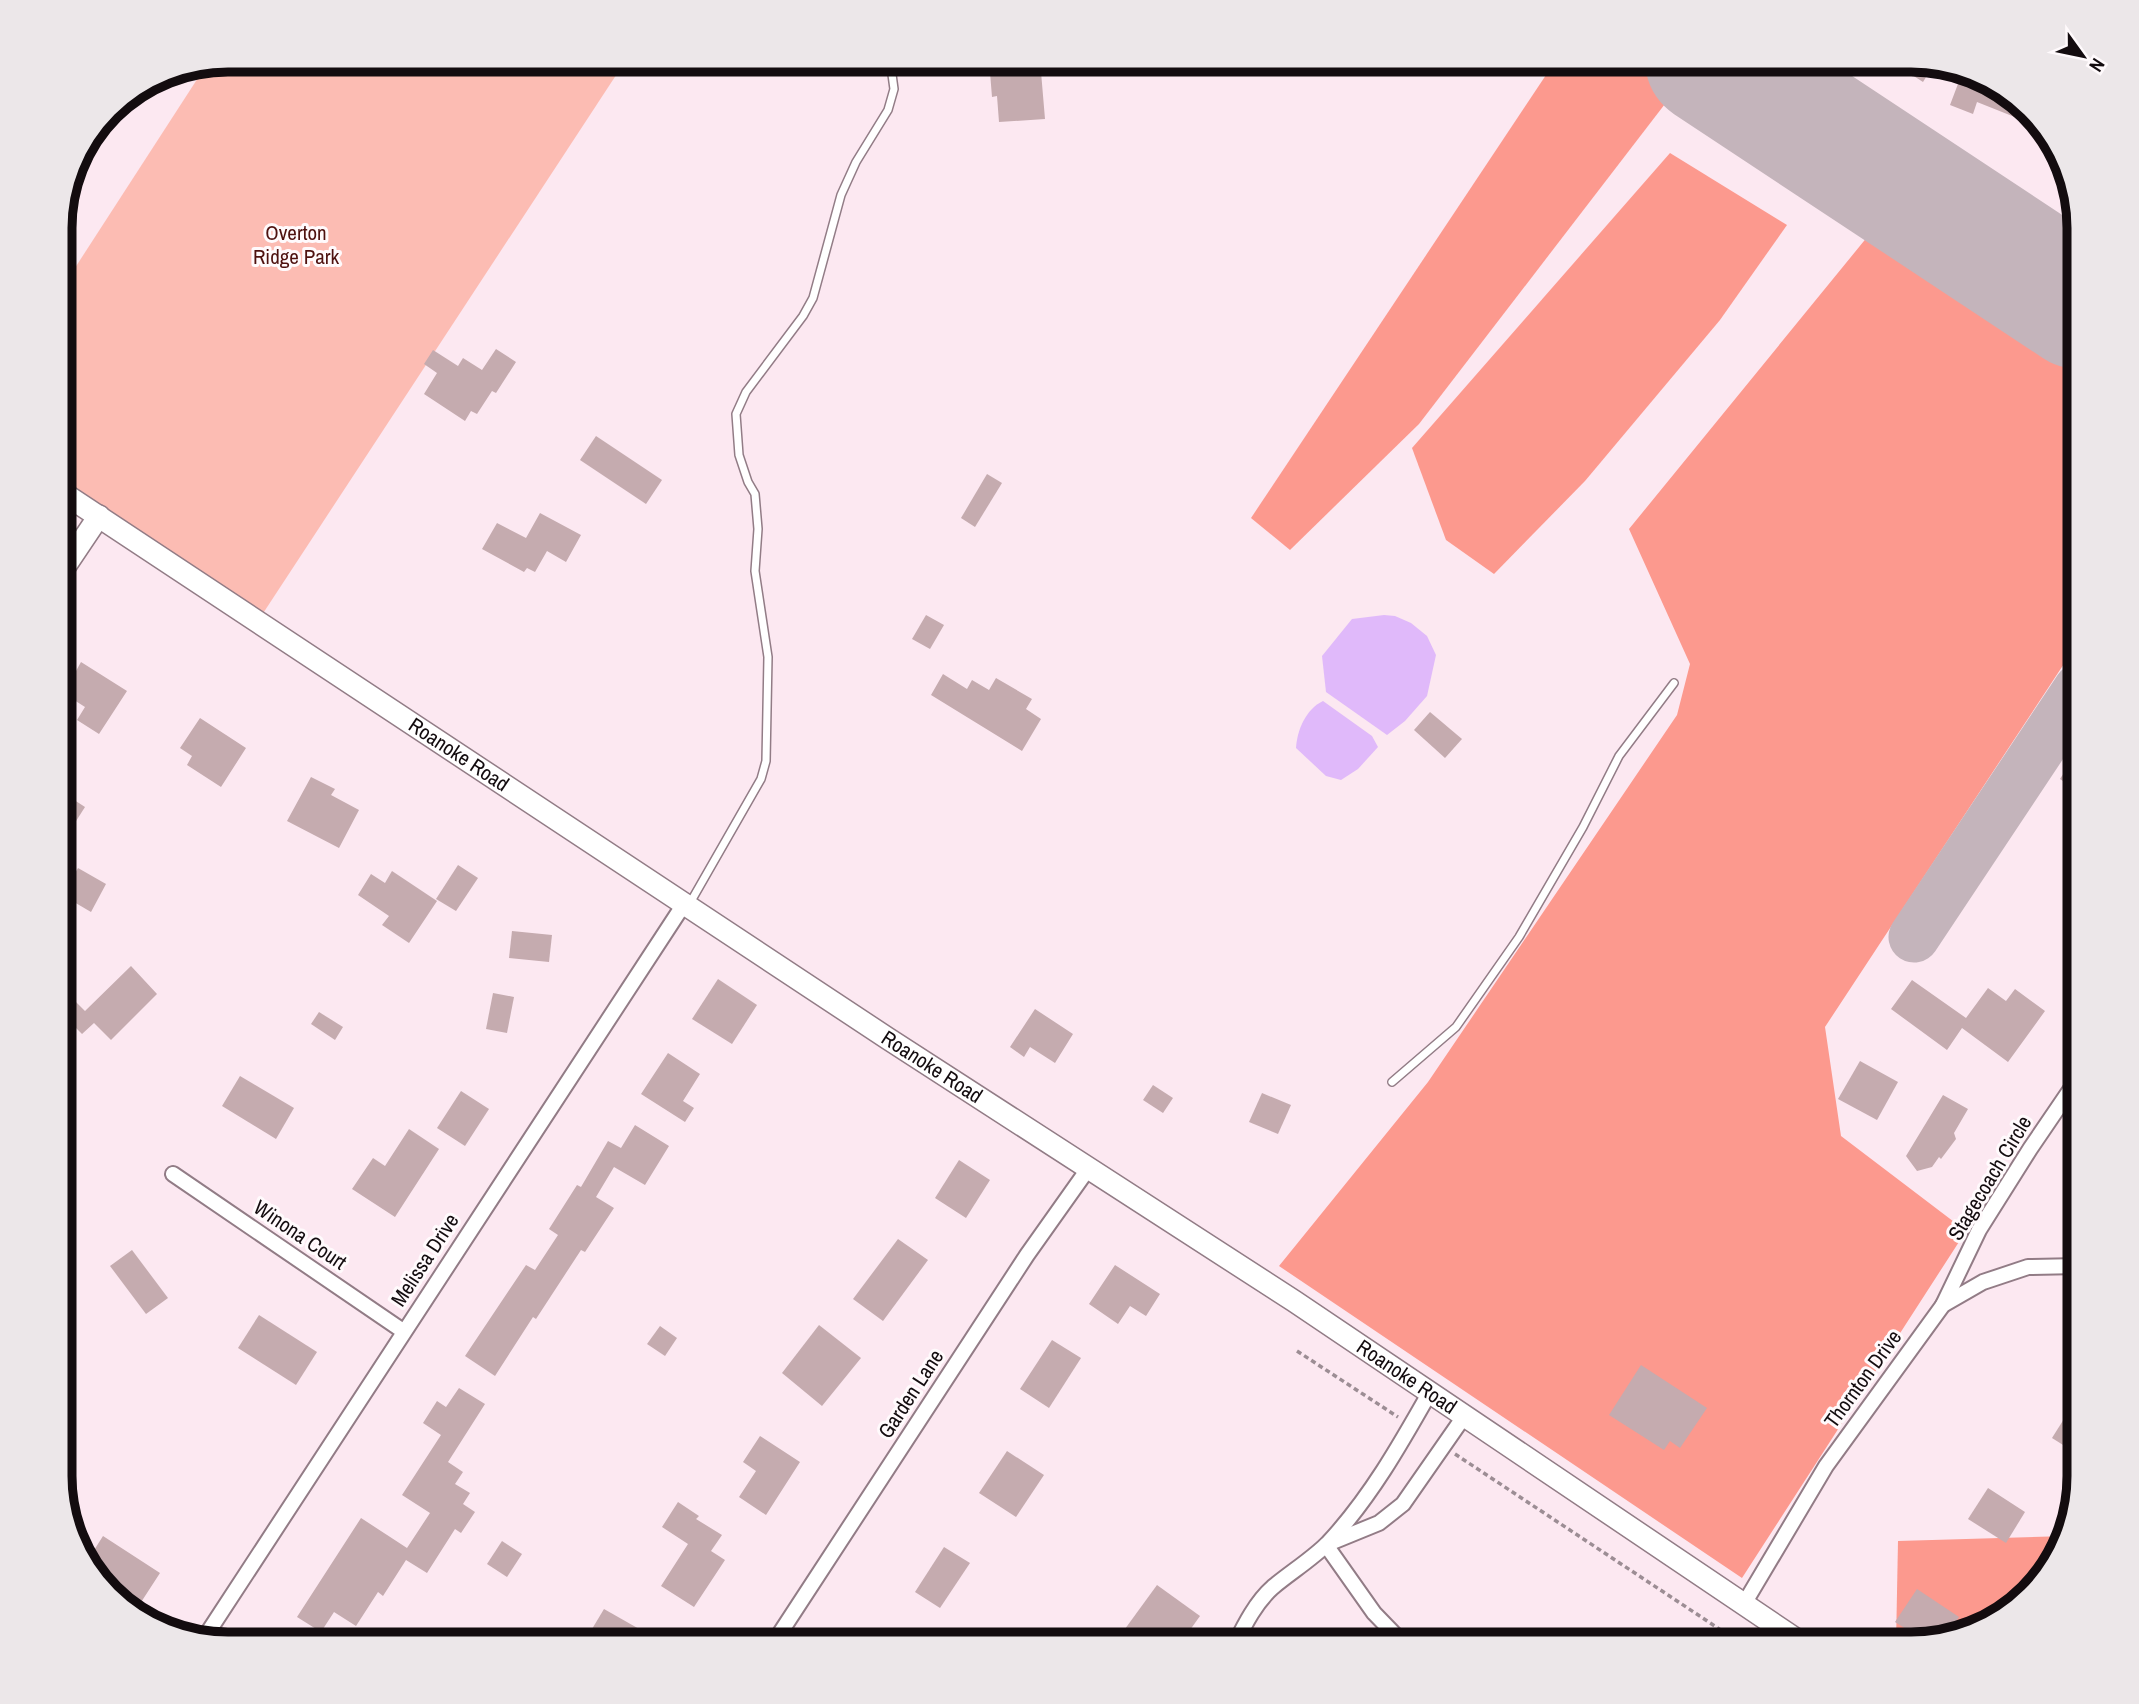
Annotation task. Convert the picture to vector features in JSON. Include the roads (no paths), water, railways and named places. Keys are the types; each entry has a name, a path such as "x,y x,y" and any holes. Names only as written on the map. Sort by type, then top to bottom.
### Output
{"street":[{"name":"Roanoke Road","path":"72,499 1088,1169 1294,1301 1785,1632"},
{"path":"72,555 99,516"},
{"name":"Melissa Drive","path":"209,1631 403,1331 686,905"},
{"name":"Stagecoach Circle","path":"1943,1305 1979,1230 2067,1096"},
{"name":"Garden Lane","path":"781,1632 1027,1255 1088,1169"},
{"name":"Winona Court","path":"173,1174 403,1331"},
{"name":"Thornton Drive","path":"1744,1604 1826,1466 1943,1305 1983,1282 2028,1267 2067,1266"},
{"path":"1241,1632 1249,1616 1271,1589 1326,1545 1361,1504 1401,1444 1430,1392"},
{"path":"1326,1545 1379,1523 1403,1503 1465,1415"},
{"path":"1326,1545 1374,1613 1392,1632"}],"lane":[{"path":"686,905 761,779 766,761 768,657 755,571 758,529 755,494 739,455 736,414 746,392 813,299 841,195 856,162 888,110 894,89 892,72"},
{"path":"1392,1082 1456,1027 1519,937 1583,827 1619,756 1674,683"}],"park label":[{"name":"Overton Ridge Park","path":"296,245"}]}
